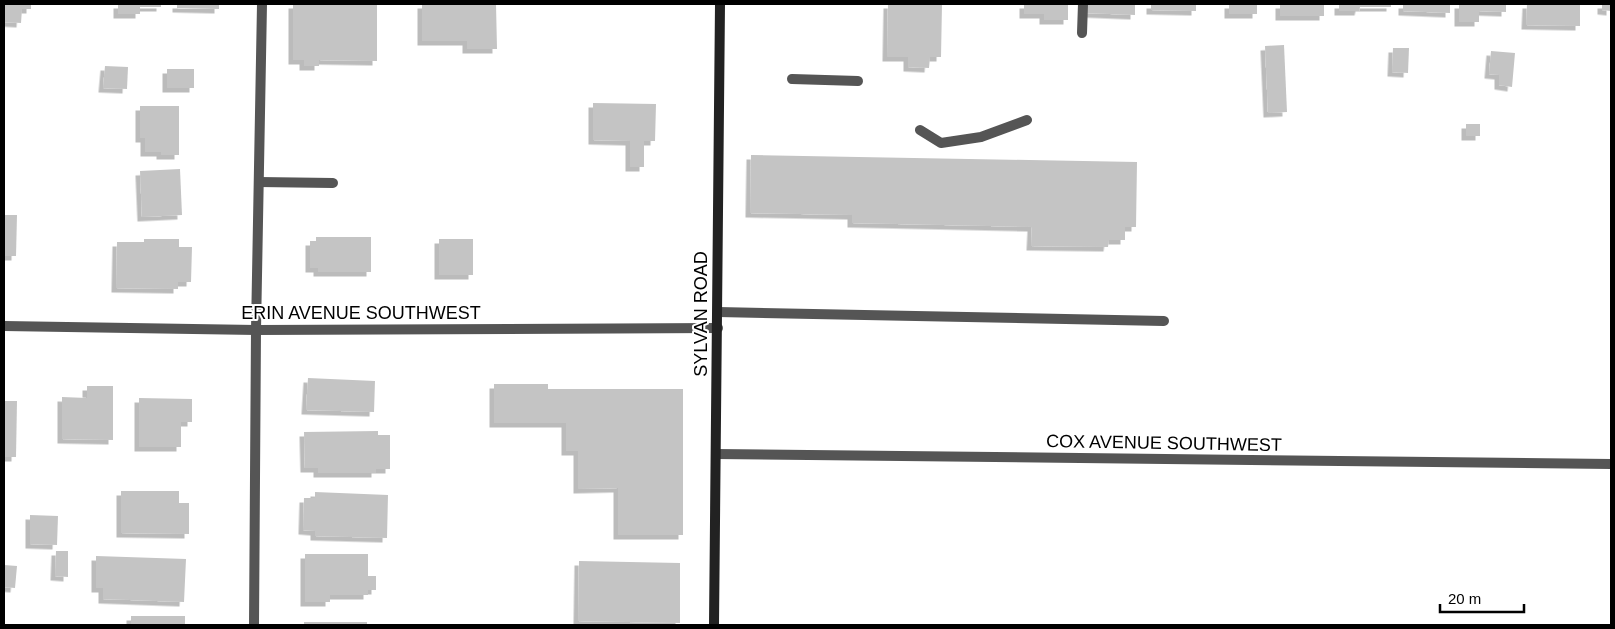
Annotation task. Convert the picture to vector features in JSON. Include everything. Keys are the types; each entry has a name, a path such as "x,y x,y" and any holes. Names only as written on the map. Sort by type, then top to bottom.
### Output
{"main road":[{"name":"SYLVAN ROAD","path":"714,625 720,4"}],"street":[{"path":"254,625 256,330 262,4"},
{"path":"1082,33 1083,4"},
{"path":"792,79 858,81"},
{"path":"920,130 941,143 981,137 1027,120"},
{"path":"259,182 333,183"},
{"path":"718,312 1164,321"},
{"name":"ERIN AVENUE SOUTHWEST","path":"4,326 256,330 718,328"},
{"name":"COX AVENUE SOUTHWEST","path":"716,454 1611,464"}],"building":[{"path":"4,4 31,4 31,9 22,9 21,23 4,22"},
{"path":"118,4 161,4 161,7 140,7 140,14 118,14"},
{"path":"177,4 219,4 219,9 177,8"},
{"path":"293,4 377,4 377,61 319,60 319,66 304,66 304,60 293,60"},
{"path":"422,4 496,4 497,49 467,49 467,41 422,41"},
{"path":"888,4 942,4 941,57 930,57 929,68 908,67 908,57 887,57"},
{"path":"1024,4 1068,4 1068,20 1044,20 1044,14 1024,14"},
{"path":"1086,4 1135,4 1135,15 1086,13"},
{"path":"1151,4 1196,4 1196,11 1151,10"},
{"path":"1229,4 1257,4 1257,14 1229,14"},
{"path":"1280,4 1324,4 1324,16 1280,16"},
{"path":"1339,4 1391,4 1391,7 1360,7 1359,11 1339,11"},
{"path":"1403,4 1450,4 1450,13 1403,11"},
{"path":"1459,4 1506,4 1506,12 1479,11 1479,22 1459,22"},
{"path":"1527,4 1580,4 1580,26 1526,25"},
{"path":"1602,4 1611,4 1611,11 1602,10"},
{"path":"1284,45 1287,112 1268,113 1265,46"},
{"path":"1393,48 1409,48 1408,73 1392,72"},
{"path":"1491,51 1515,53 1512,87 1499,85 1499,75 1489,74"},
{"path":"105,66 128,67 127,89 103,88"},
{"path":"167,69 194,69 194,88 167,88"},
{"path":"593,103 656,104 655,141 644,141 644,167 630,167 630,141 593,140"},
{"path":"140,106 179,106 179,155 161,155 161,152 145,152 145,138 140,138"},
{"path":"1466,124 1480,124 1480,136 1466,136"},
{"path":"751,155 1137,162 1136,227 1125,227 1125,240 1109,240 1108,247 1031,246 1032,227 852,223 852,215 750,213"},
{"path":"180,169 182,215 142,217 140,171"},
{"path":"4,215 17,215 16,256 4,256"},
{"path":"316,237 371,237 371,272 318,272 318,268 310,268 310,241 316,241"},
{"path":"144,239 179,239 179,247 192,247 191,282 178,282 178,289 116,288 117,242 144,242"},
{"path":"439,239 473,239 473,275 439,275"},
{"path":"308,378 375,381 374,412 306,410"},
{"path":"494,384 548,384 548,389 683,389 683,535 618,535 618,488 578,489 578,451 566,451 566,423 494,423"},
{"path":"87,386 113,386 113,440 62,439 62,397 87,398"},
{"path":"139,398 192,399 192,422 181,422 181,447 139,447"},
{"path":"4,401 17,401 16,457 4,457"},
{"path":"378,431 378,435 390,435 390,469 376,469 376,473 318,473 318,468 305,468 304,432"},
{"path":"121,491 179,491 179,503 189,503 189,534 121,533"},
{"path":"315,492 388,495 387,538 315,536 315,531 303,530 304,498 315,498"},
{"path":"30,515 58,516 57,545 30,544"},
{"path":"56,551 68,551 68,577 55,576"},
{"path":"305,554 368,554 368,576 376,576 376,590 368,590 368,595 330,595 330,602 305,602"},
{"path":"96,556 186,559 184,602 103,599 103,588 96,588"},
{"path":"579,561 680,563 680,623 578,621"},
{"path":"4,565 17,566 15,588 4,587"},
{"path":"131,616 185,616 185,625 131,625"},
{"path":"304,622 367,622 367,625 304,625"}]}
